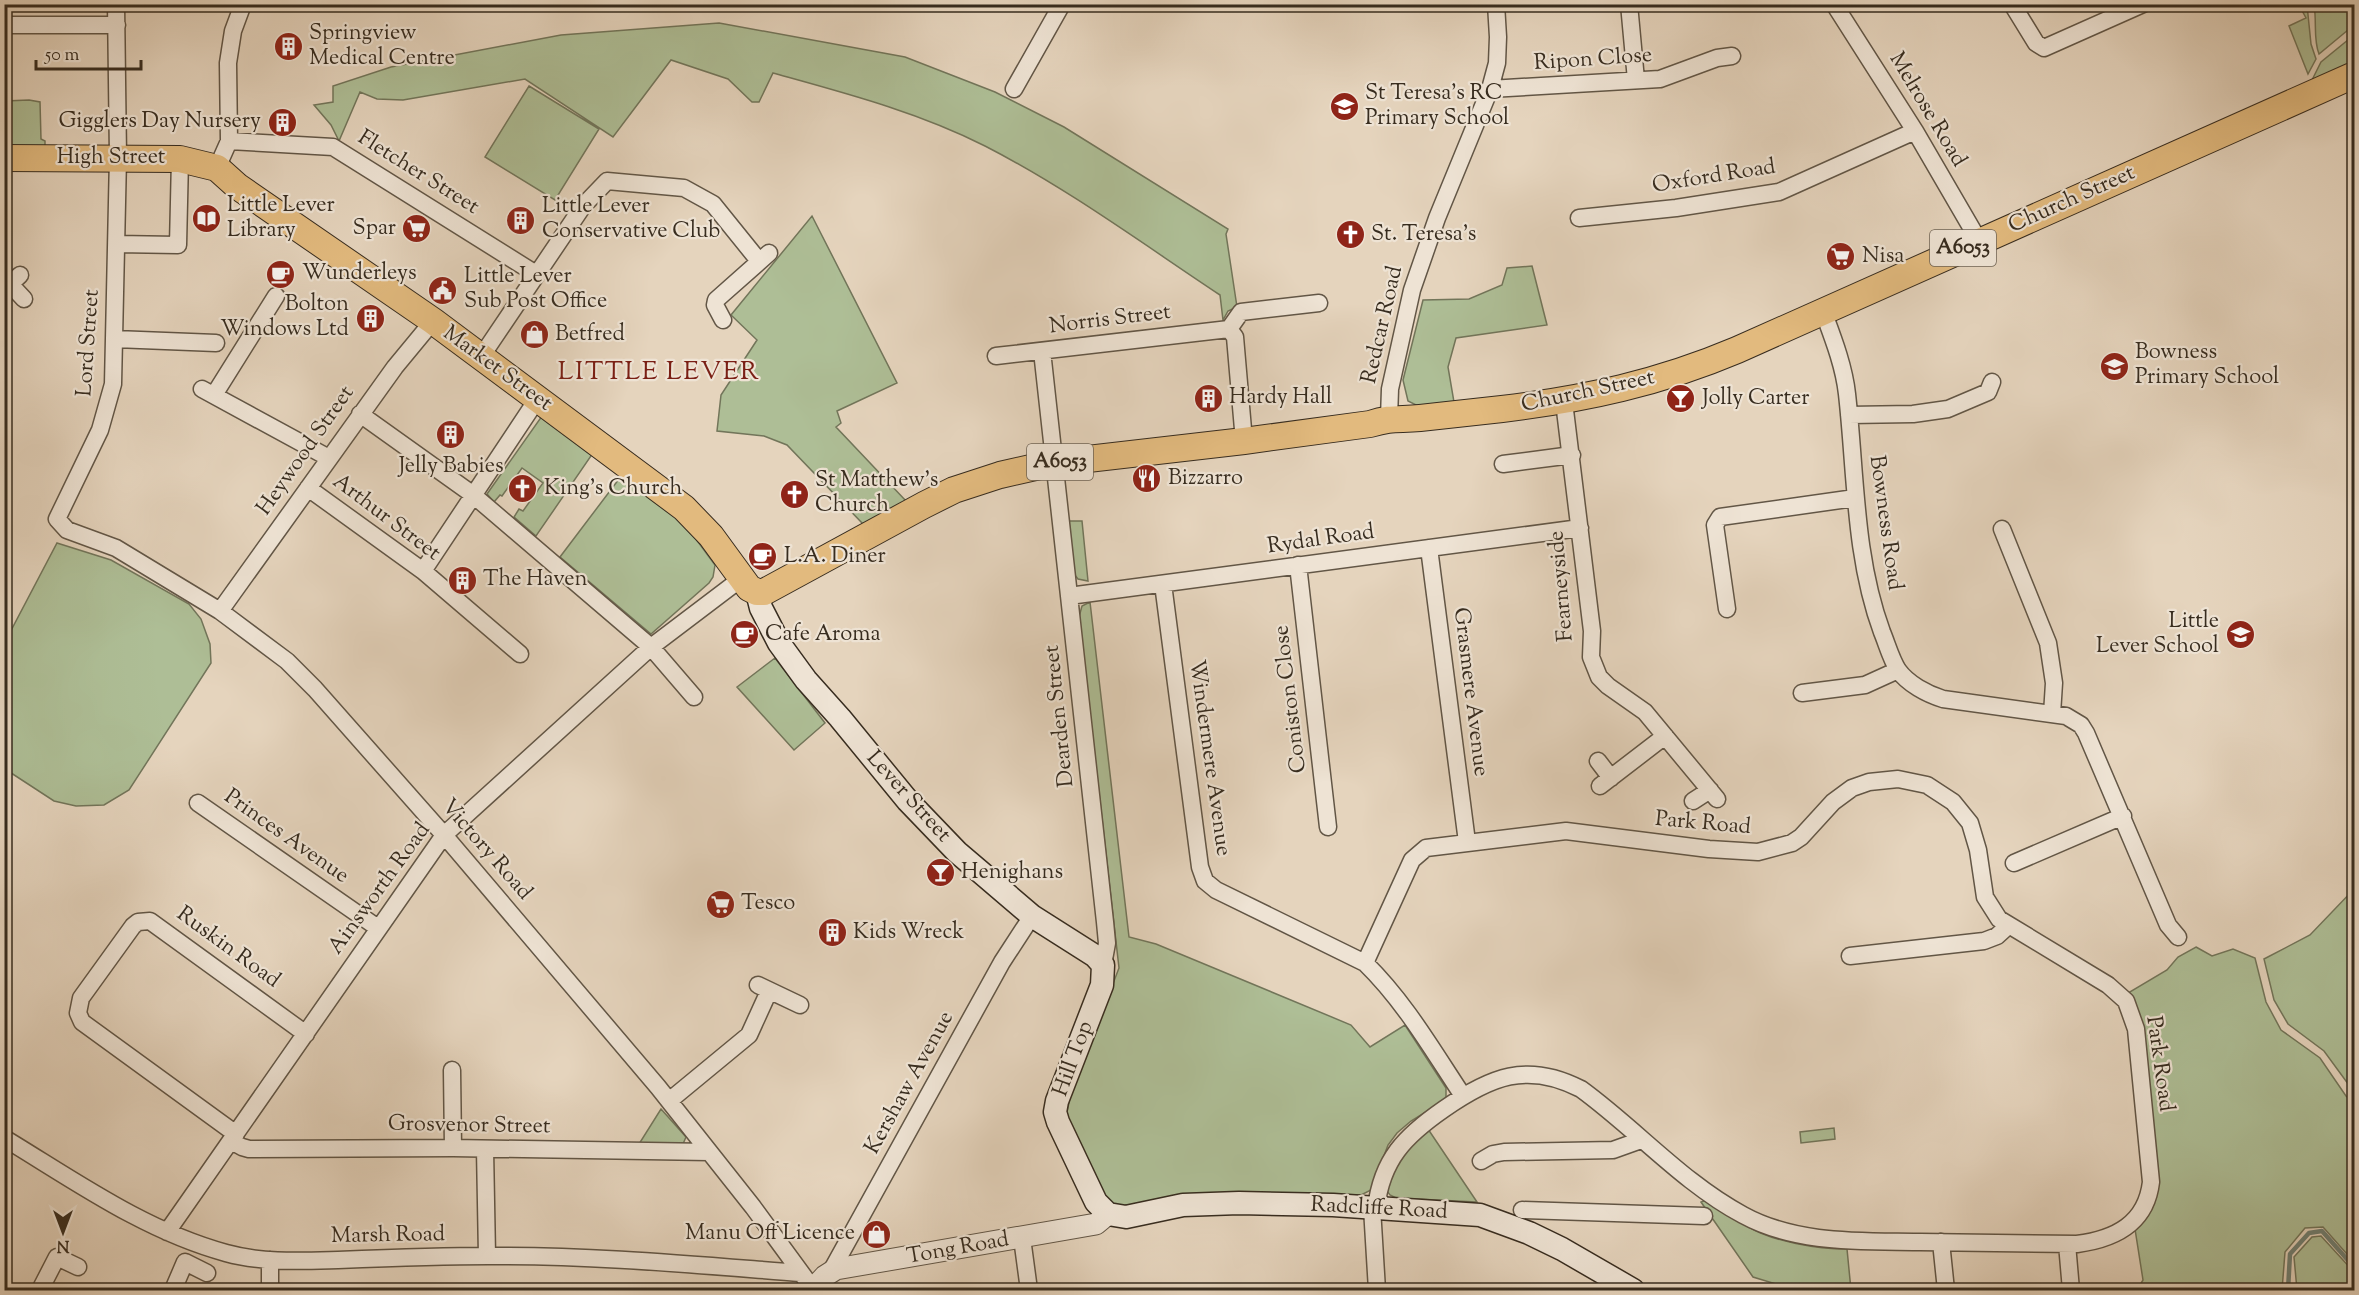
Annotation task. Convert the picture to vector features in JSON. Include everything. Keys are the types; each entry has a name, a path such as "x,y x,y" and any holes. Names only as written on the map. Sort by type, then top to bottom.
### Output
{"main road":[{"name":"Church Street","path":"749,585 764,592 773,589 954,490 1000,475 1053,463 1244,441 1370,424 1389,418 1416,419 1564,402 1677,372 1727,354 2355,75"},
{"name":"High Street","path":"4,158 180,159 217,168"},
{"name":"Market Street","path":"217,168 237,186 433,321 684,508 711,536 749,585"},
{"name":"Lever Street","path":"749,585 779,643 806,680 908,801 957,852 1032,916 1095,956 1103,965"},
{"name":"Hill Top","path":"1103,965 1102,985 1057,1101 1056,1112 1058,1122 1096,1202 1108,1215"},
{"name":"Radcliffe Road","path":"1108,1215 1126,1217 1183,1205 1239,1203 1480,1215 1529,1233 1562,1249 1633,1290"}],"street":[{"name":"Lord Street","path":"57,519 100,430 113,384 118,157 116,4"},
{"path":"217,168 229,141 228,63 233,31 243,4"},
{"path":"1014,89 1062,4"},
{"name":"Redcar Road","path":"1389,418 1390,389 1412,290 1437,218 1490,89 1497,63 1496,4"},
{"path":"1629,4 1635,80"},
{"name":"Melrose Road","path":"1834,4 1916,131 1978,241"},
{"path":"2012,4 2038,45 2044,48 2143,4"},
{"path":"4,25 117,25"},
{"name":"Ripon Close","path":"1490,89 1660,79 1717,58 1732,56"},
{"name":"Oxford Road","path":"1579,218 1676,208 1779,192 1916,131"},
{"name":"Fletcher Street","path":"229,141 333,147 536,274"},
{"path":"117,244 178,245 180,159"},
{"path":"481,357 583,206 607,181 684,188 713,204 764,257 716,300 715,305 723,320"},
{"path":"12,283 24,299"},
{"path":"276,296 208,392 329,458"},
{"path":"1244,441 1235,337 1230,329 1241,312 1299,298 1318,303"},
{"name":"Bowness Road","path":"1823,311 1843,370 1862,553 1872,600 1898,670 1924,692 1943,699 2066,716 2081,725 2123,816 2168,925 2178,937"},
{"name":"Heywood Street","path":"220,611 394,367 433,321"},
{"name":"Norris Street","path":"996,356 1230,329"},
{"path":"115,339 205,346"},
{"name":"Dearden Street","path":"1042,351 1107,943 1103,965"},
{"path":"1849,415 1913,414 1948,409 1988,392 1992,382"},
{"path":"423,572 472,494 538,398"},
{"name":"Fearneyside","path":"1564,402 1592,631 1593,667 1608,686 1645,712 1713,795 1693,801"},
{"path":"360,414 472,494 651,647 694,697"},
{"path":"1503,464 1572,455"},
{"name":"Arthur Street","path":"308,488 423,572 520,654"},
{"path":"1726,609 1715,525 1720,517 1855,498"},
{"name":"Victory Road","path":"57,519 66,530 116,548 220,611 287,661 444,835 669,1101 809,1284"},
{"name":"Rydal Road","path":"1069,596 1580,528"},
{"path":"2002,529 2048,643 2054,683 2052,714"},
{"name":"Grasmere Avenue","path":"1429,548 1467,842"},
{"name":"Coniston Close","path":"1298,566 1328,826"},
{"name":"Windermere Avenue","path":"1163,584 1200,867 1205,881 1216,890 1365,963 1383,980 1413,1020 1463,1096"},
{"name":"Ainsworth Road","path":"166,1232 444,835 651,647 749,585"},
{"path":"1802,693 1865,685 1898,670"},
{"path":"1598,761 1606,782 1665,736"},
{"name":"Park Road","path":"1365,963 1412,860 1426,848 1566,831 1709,849 1758,852 1792,843 1801,837 1833,802 1852,788 1886,779 1912,781 1940,792 1963,812 1975,836 1985,897 1992,912 2008,926 2119,994 2129,1008 2136,1029 2150,1170 2149,1195 2141,1214 2118,1232 2092,1242 2067,1244 1834,1240 1782,1230 1746,1217 1720,1201 1641,1140 1581,1089 1546,1076 1517,1075 1488,1082 1463,1096 1419,1126 1403,1142 1393,1157 1378,1191 1374,1208 1377,1290"},
{"name":"Princes Avenue","path":"198,803 378,928"},
{"path":"2014,863 2047,856 2123,816"},
{"name":"Kershaw Avenue","path":"830,1273 1002,962 1032,916"},
{"name":"Ruskin Road","path":"233,1137 82,1022 78,1013 81,998 134,926 138,922 150,921 306,1034"},
{"path":"1850,956 1984,941 1997,936 2008,926"},
{"path":"669,1101 749,1035 764,988 800,1005"},
{"path":"452,1070 453,1148"},
{"name":"Grosvenor Street","path":"233,1137 249,1149 453,1148 709,1152"},
{"name":"Marsh Road","path":"4,1138 107,1200 166,1232 228,1254 270,1260 587,1256 809,1284"},
{"path":"1481,1161 1504,1152 1613,1150 1641,1140"},
{"path":"485,1149 487,1256"},
{"path":"1522,1210 1704,1216"},
{"path":"1529,1233 1552,1211"},
{"name":"Tong Road","path":"809,1284 836,1269 1096,1224 1108,1215"},
{"path":"1022,1238 1029,1290"},
{"path":"1941,1242 1946,1290"},
{"path":"2067,1244 2071,1290"},
{"path":"40,1290 57,1257 78,1268"},
{"path":"270,1260 270,1290"},
{"path":"173,1290 185,1262 207,1273"}],"green space":[{"path":"2299,5 2307,5 2311,44 2316,59 2308,74 2289,26 2306,18"},
{"path":"2314,5 2354,5 2354,25 2319,54 2316,42"},
{"path":"719,23 905,57 995,92 1064,127 1228,229 1226,234 1237,307 1228,311 1223,320 1220,295 1075,198 985,146 907,113 773,73 759,102 752,102 728,79 671,60 613,137 525,79 403,100 377,99 360,92 339,141 331,125 314,105 333,102 333,86 391,67 561,35"},
{"path":"2354,35 2354,64 2312,80 2321,62"},
{"path":"529,86 599,129 555,200 485,157"},
{"path":"5,101 40,102 41,139 45,141 45,148 5,146"},
{"path":"812,216 897,383 837,411 841,423 836,427 907,502 864,525 787,445 764,436 717,431 721,395 757,340 731,315"},
{"path":"1532,266 1547,325 1456,338 1448,367 1454,402 1418,406 1408,401 1403,380 1423,300 1469,299 1502,285 1507,268"},
{"path":"542,416 593,453 536,536 514,517 519,509 523,511 543,483 522,468 502,496 500,495 494,502 487,494"},
{"path":"622,475 675,517 693,535 715,565 713,577 709,583 651,634 560,557"},
{"path":"1069,521 1082,521 1088,581 1078,579 1074,574"},
{"path":"57,543 111,560 189,604 201,619 210,644 211,663 129,790 104,805 76,806 54,801 5,769 5,642"},
{"path":"1090,602 1129,937 1156,944 1351,1025 1370,1047 1405,1025 1446,1088 1446,1098 1442,1102 1411,1121 1397,1133 1388,1145 1371,1190 1361,1195 1230,1193 1126,1208 1107,1202 1069,1123 1067,1112 1071,1093 1119,968 1079,617 1082,606"},
{"path":"775,658 825,723 794,750 737,687"},
{"path":"2354,889 2354,1092 2324,1051 2288,1024 2274,1000 2264,959 2310,935"},
{"path":"2196,947 2212,956 2233,949 2255,958 2266,1002 2281,1030 2320,1058 2346,1096 2354,1103 2354,1262 2323,1227 2305,1228 2285,1252 2282,1290 2137,1290 2143,1280 2135,1229 2152,1206 2159,1180 2142,1028 2128,993 2167,970 2178,957"},
{"path":"661,1109 686,1137 683,1144 639,1144"},
{"path":"1834,1128 1835,1139 1801,1143 1800,1132"},
{"path":"1428,1129 1477,1202 1396,1198 1390,1195 1384,1187 1403,1151"},
{"path":"1709,1199 1758,1232 1809,1246 1847,1249 1851,1290 1796,1290 1753,1277 1701,1202"},
{"path":"2321,1236 2354,1272 2354,1290 2297,1290 2294,1257 2312,1237"}],"waterway":[{"path":"2288,1290 2290,1254 2309,1233 2322,1231 2354,1267"}],"place":[{"name":"Springview Medical Centre","path":"288,47"},
{"name":"St Teresa's RC Primary School","path":"1344,107"},
{"name":"Gigglers Day Nursery","path":"282,122"},
{"name":"Little Lever Library","path":"206,219"},
{"name":"Little Lever Conservative Club","path":"521,220"},
{"name":"Spar","path":"417,229"},
{"name":"St. Teresa's","path":"1350,235"},
{"name":"Nisa","path":"1841,257"},
{"name":"Wunderleys","path":"281,274"},
{"name":"Little Lever Sub Post Office","path":"443,290"},
{"name":"Bolton Windows Ltd","path":"370,318"},
{"name":"Betfred","path":"534,335"},
{"name":"Bowness Primary School","path":"2114,366"},
{"name":"Hardy Hall","path":"1208,398"},
{"name":"Jolly Carter","path":"1681,399"},
{"name":"Jelly Babies","path":"451,435"},
{"name":"Bizzarro","path":"1147,479"},
{"name":"King's Church","path":"523,489"},
{"name":"St Matthew's Church","path":"794,494"},
{"name":"L.A. Diner","path":"763,557"},
{"name":"The Haven","path":"462,580"},
{"name":"Cafe Aroma","path":"744,635"},
{"name":"Little Lever School","path":"2240,635"},
{"name":"Henighans","path":"940,873"},
{"name":"Tesco","path":"720,904"},
{"name":"Kids Wreck","path":"832,933"},
{"name":"Manu Off Licence","path":"876,1234"}],"district":[{"name":"LITTLE LEVER","path":"659,372"}]}
